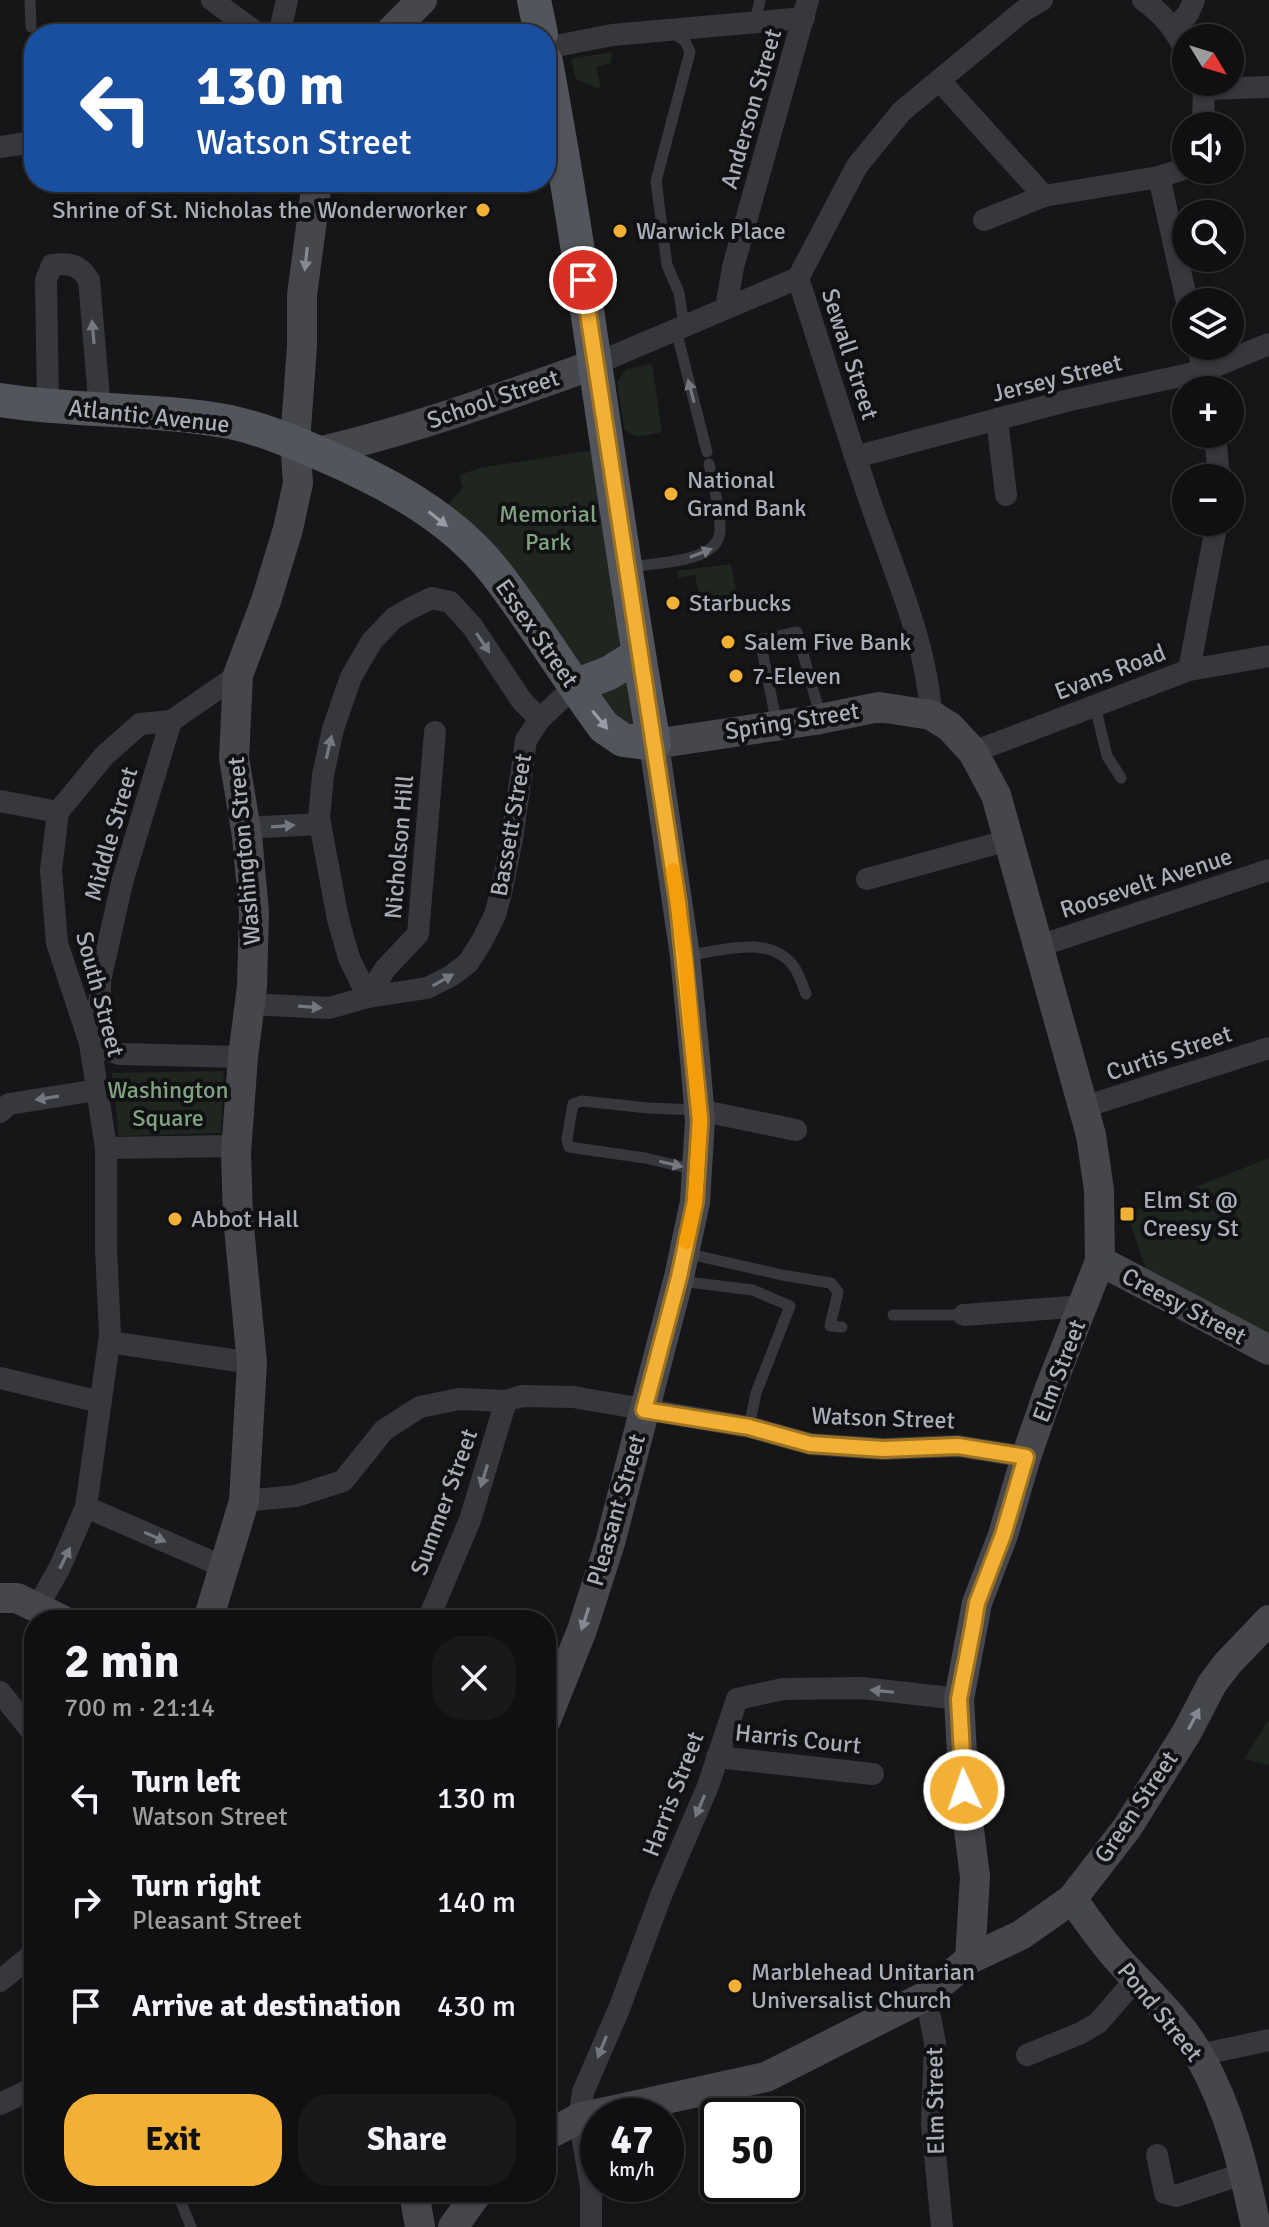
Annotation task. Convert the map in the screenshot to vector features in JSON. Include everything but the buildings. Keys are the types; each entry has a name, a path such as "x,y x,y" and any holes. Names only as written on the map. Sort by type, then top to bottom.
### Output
{"main road":[{"path":"398,24 422,0"},
{"path":"534,0 539,24"},
{"name":"Pleasant Street","path":"556,129 566,168 685,956 699,1110 695,1202 681,1267 600,1572 582,1630 556,1695"},
{"name":"Washington Street","path":"211,1610 244,1501 252,1363 238,1217 236,1146 250,1004 254,912 234,758 238,675 266,601 288,529 306,447 302,295 316,192"},
{"name":"School Street","path":"306,447 374,439 595,364"},
{"name":"Atlantic Avenue","path":"0,400 219,421 266,431 306,447"},
{"path":"374,439 386,484"},
{"name":"Essex Street","path":"306,447 386,484 436,517 474,549 502,581 604,727 615,736 635,743 654,744"},
{"name":"Bassett Street","path":"575,686 609,673 638,655"},
{"name":"Spring Street","path":"654,744 821,719 879,707 931,715"},
{"name":"Elm Street","path":"931,715 950,727 973,752 996,795 1084,1107 1099,1190 1100,1261 1026,1457 1003,1535 977,1603 959,1699 964,1790 975,1877 970,1959"},
{"name":"Creesy Street","path":"1100,1261 1269,1350"},
{"path":"0,1598 17,1598 43,1610"},
{"name":"Green Street","path":"970,1959 1021,1935 1072,1899 1127,1828 1187,1732 1212,1684 1269,1620"},
{"name":"Pond Street","path":"1072,1899 1199,2055 1219,2095 1245,2173 1256,2227"},
{"path":"556,2131 579,2118 766,2077 926,1996 970,1959"},
{"path":"416,2202 420,2227"},
{"path":"453,2227 469,2202"}],"street":[{"path":"212,0 244,24"},
{"path":"281,24 287,0"},
{"path":"1143,0 1162,13 1172,26"},
{"path":"1178,24 1188,14 1194,0"},
{"name":"Sewall Street","path":"931,715 929,686 905,602 798,278 857,166 902,111 1029,4"},
{"name":"Anderson Street","path":"556,46 757,11 806,9 733,267 726,308"},
{"path":"940,81 1044,196"},
{"path":"1244,86 1269,87"},
{"path":"0,147 24,143"},
{"path":"984,220 1044,196 1172,173"},
{"path":"1159,177 1184,288"},
{"path":"48,406 46,280 52,265 70,263 82,268 89,280 100,410"},
{"name":"School Street","path":"595,364 798,278"},
{"name":"Jersey Street","path":"1212,376 1269,344"},
{"name":"Jersey Street","path":"855,457 1066,401 1172,385"},
{"path":"997,419 1006,495"},
{"path":"1189,670 1214,536"},
{"path":"368,997 349,958 338,919 320,824 323,775 333,729 351,677 372,641 394,618 411,608 432,598 450,602 472,626 522,701 540,719"},
{"name":"Evans Road","path":"973,752 1189,670 1269,656"},
{"path":"0,801 58,812 104,756 140,724 171,721 238,675"},
{"name":"Bassett Street","path":"250,1004 329,1008 368,997 427,988 468,963 495,915 506,870 526,740 540,719 575,686"},
{"name":"Middle Street","path":"90,1043 100,998 100,980 123,879 171,721"},
{"name":"Nicholson Hill","path":"368,997 385,969 418,934 435,732"},
{"name":"South Street","path":"58,812 51,870 57,943 90,1043 106,1148"},
{"path":"245,828 320,824"},
{"path":"867,879 1009,840"},
{"name":"Roosevelt Avenue","path":"1039,946 1269,870"},
{"path":"90,1043 119,1054 243,1057"},
{"name":"Curtis Street","path":"1084,1107 1269,1048"},
{"path":"0,1112 9,1104 97,1090"},
{"path":"699,1110 796,1130"},
{"path":"51,1610 67,1554 86,1507 109,1342 106,1148 236,1146"},
{"path":"964,1315 1084,1306"},
{"path":"109,1342 252,1363"},
{"path":"4,1378 100,1402"},
{"name":"Watson Street","path":"244,1501 296,1496 343,1481 384,1430 420,1407 459,1399 506,1401 522,1396 573,1397 749,1427 810,1444 883,1449 958,1446 1026,1457"},
{"name":"Summer Street","path":"432,1610 470,1520 506,1401"},
{"path":"86,1507 224,1567"},
{"name":"Harris Street","path":"579,2118 583,2092 708,1786 737,1699 783,1689 862,1688 959,1699"},
{"path":"0,1692 24,1722"},
{"name":"Harris Court","path":"717,1757 873,1774"},
{"path":"0,1981 24,1961"},
{"path":"1027,2055 1098,2023 1136,1979"},
{"name":"Elm Street","path":"926,1996 935,2043 932,2124 942,2227"},
{"path":"1199,2055 1269,2040"},
{"path":"0,2104 24,2093"},
{"path":"579,2118 591,2187 591,2227"},
{"path":"1157,2155 1165,2193 1176,2196 1245,2173"}],"lane":[{"path":"30,0 31,24"},
{"path":"625,568 703,555 715,547 720,533 708,458 680,328 679,293 667,265 656,181 690,52 685,41 667,29"},
{"path":"777,725 760,640 797,632 821,719"},
{"path":"1095,706 1107,756 1121,778"},
{"path":"685,956 734,948 770,949 795,967 806,994"},
{"path":"696,1170 645,1158 569,1147 567,1139 573,1104 582,1101 699,1110"},
{"path":"681,1267 782,1275 831,1283 838,1292 830,1326 842,1327"},
{"path":"681,1267 753,1290 790,1306 756,1393 749,1427"},
{"path":"893,1315 964,1315"},
{"path":"181,2202 191,2227"}],"green space":[{"path":"612,52 611,63 596,67 601,86 597,88 576,79 571,59"},
{"path":"652,364 662,432 632,435 624,428 617,382 627,369"},
{"name":"Memorial Park","path":"607,448 619,526 635,743 436,517 463,488 459,475 480,468"},
{"path":"731,564 739,607 703,613 695,575 678,578 677,571"},
{"name":"Washington Square","path":"224,1071 221,1133 119,1136 112,1073"},
{"path":"1269,1158 1269,1350 1153,1290 1127,1214"},
{"path":"1269,1719 1269,1765 1244,1759"}],"slow traffic":[{"path":"673,870 685,956 700,1120 695,1202 686,1242"}],"place":[{"name":"Shrine of St. Nicholas the Wonderworker","path":"483,210"},
{"name":"Warwick Place","path":"620,231"},
{"name":"National Grand Bank","path":"671,494"},
{"name":"Starbucks","path":"673,603"},
{"name":"Salem Five Bank","path":"728,642"},
{"name":"7-Eleven","path":"736,676"},
{"name":"Elm St @ Creesy St","path":"1127,1214"},
{"name":"Abbot Hall","path":"175,1219"},
{"name":"Marblehead Unitarian Universalist Church","path":"735,1986"}],"route":[{"path":"583,280 678,903 700,1120 695,1202 644,1410 749,1427 810,1444 883,1449 958,1446 1026,1457 1003,1535 977,1603 959,1699 964,1790"}]}
